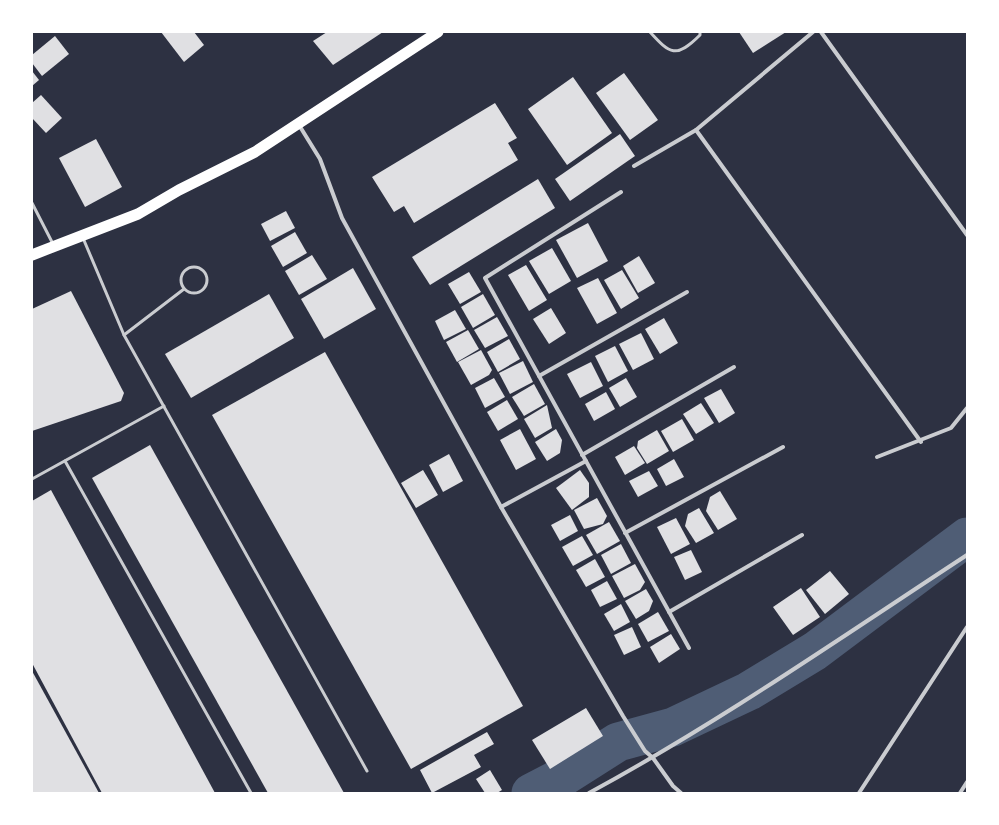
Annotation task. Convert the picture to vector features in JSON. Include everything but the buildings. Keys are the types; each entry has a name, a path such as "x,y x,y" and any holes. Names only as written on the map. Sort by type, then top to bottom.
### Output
{"highway":[{"path":"32,255 54,248 82,235 138,214 179,190 255,152 438,32"}],"street":[{"path":"634,166 696,130 813,32"},
{"path":"821,32 967,236"},
{"path":"298,123 320,159 342,218 501,508 623,716 646,751 653,758 673,786 681,793"},
{"path":"696,130 921,442"},
{"path":"621,192 485,278 689,648"},
{"path":"539,376 687,292"},
{"path":"582,455 734,367"},
{"path":"877,457 921,442 951,428 967,408"},
{"path":"625,532 783,447"},
{"path":"501,508 586,461"},
{"path":"669,612 802,535"},
{"path":"589,793 653,758 967,555"},
{"path":"859,793 967,627"},
{"path":"960,793 967,782"}],"lane":[{"path":"650,32 666,50 675,51 691,45 700,35 700,32"},
{"path":"32,203 54,248"},
{"path":"82,235 124,335 367,771"},
{"path":"190,267 197,267 203,271 206,277 206,284 202,290 196,293 184,289 181,283 181,276 184,271 190,267"},
{"path":"124,335 184,289"},
{"path":"32,479 164,406"},
{"path":"65,461 251,793"}],"waterway":[{"path":"531,793 566,775 618,742 673,727 749,691 815,651 967,537"}]}
